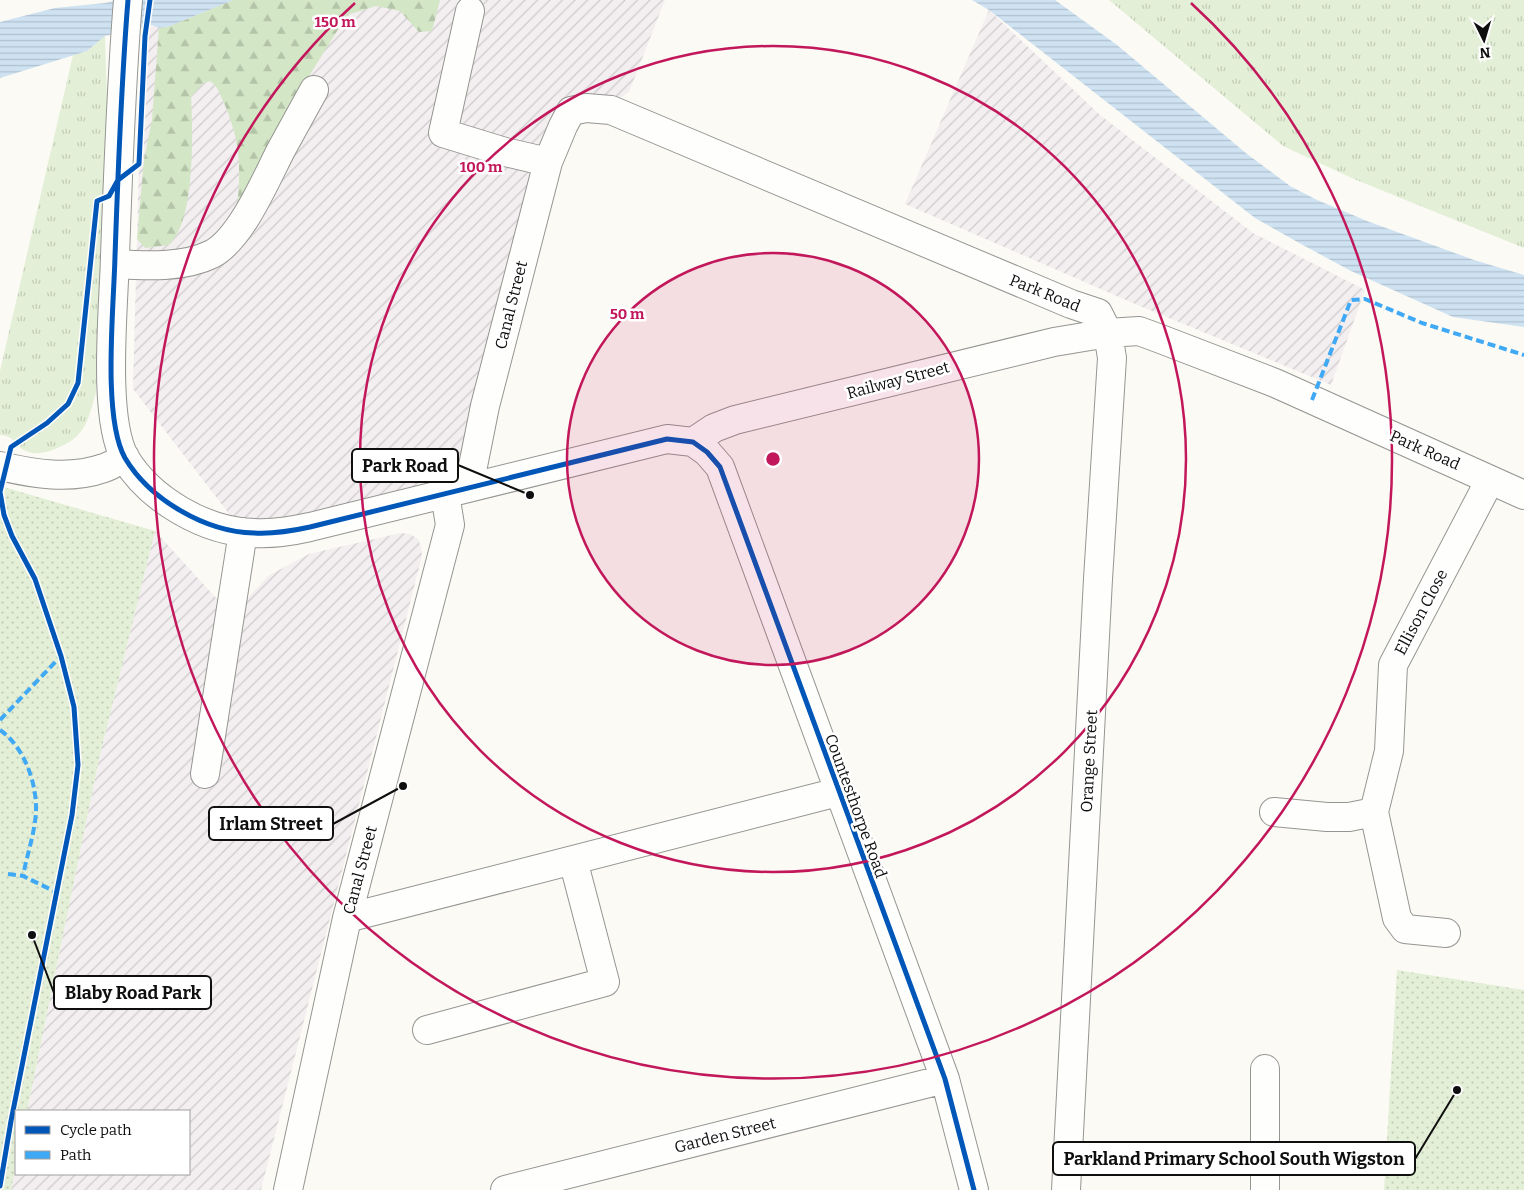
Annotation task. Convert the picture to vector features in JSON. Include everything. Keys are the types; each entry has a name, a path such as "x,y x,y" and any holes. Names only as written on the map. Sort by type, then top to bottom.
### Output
{"street":[{"path":"128,0 111,360 113,412 125,457 153,492 177,509 212,526 254,534 293,531 667,439 693,442"},
{"path":"470,12 443,133 505,152 548,162"},
{"path":"115,264 136,265 195,261 214,253 227,242 250,211 314,90"},
{"name":"Park Road","path":"563,126 571,111 586,108 611,110 1071,304 1098,313 1108,333 1139,332 1275,383 1524,495"},
{"name":"Canal Street","path":"288,1190 347,918 450,526 457,490 485,406 548,162 563,126"},
{"name":"Railway Street","path":"693,442 714,428 735,420 1054,342 1108,333"},
{"name":"Orange Street","path":"1066,1190 1098,578 1112,358 1108,333"},
{"name":"Countesthorpe Road","path":"693,442 707,452 720,467 945,1079 974,1190"},
{"path":"0,466 59,476 105,468 125,457"},
{"name":"Ellison Close","path":"1374,812 1389,751 1393,665 1490,480"},
{"path":"205,774 243,532"},
{"path":"347,918 838,792"},
{"path":"1274,812 1342,817 1374,812 1397,918 1405,929 1446,933"},
{"path":"427,1030 605,982 572,860"},
{"path":"1264,1190 1265,1069"},
{"name":"Garden Street","path":"504,1190 945,1079"}],"shaded area":[{"path":"233,0 665,0 629,92 570,133 469,486 243,532 133,389 139,164 145,36 152,24 170,26"},
{"path":"989,10 1100,115 1253,233 1365,290 1331,385 1140,306 905,204"},
{"path":"155,531 216,598 246,600 268,576 309,554 401,533 410,534 418,539 422,556 261,1190 11,1190 15,1170 15,1175 190,1175 190,1110 27,1110 99,759"}],"green space":[{"path":"233,0 440,0 432,31 419,32 400,11 376,6 347,15 306,81 237,209 239,167 234,130 217,88 210,81 203,83 191,97 190,185 183,219 177,234 169,245 145,248 137,239 144,159 152,120 159,28 170,26"},
{"path":"1109,0 1524,0 1524,248 1354,179 1283,146"},
{"path":"105,36 109,166 96,392 84,427 73,440 55,449 34,453 22,449 9,437 0,435 0,371 73,55 87,51"},
{"path":"0,486 155,531 99,759 27,1110 15,1110 15,1170 11,1190 0,1190"},
{"path":"1397,970 1524,990 1524,1190 1384,1190"}],"water":[{"path":"118,0 233,0 170,26 159,28 152,25 105,36 87,51 0,78 0,22 55,8"},
{"path":"972,0 1055,0 1117,45 1247,154 1290,186 1317,200 1367,221 1474,260 1524,275 1524,327 1453,317 1351,271 1255,218 989,10"}],"marked path":[{"path":"1312,400 1351,300 1365,299 1422,323 1524,355"},
{"path":"0,720 61,656"},
{"path":"0,730 21,754 27,764 34,786 35,825 23,876"},
{"path":"8,874 23,876 56,892"}],"cycle path":[{"path":"128,0 123,64 111,360 111,389 114,416 118,440 125,458 149,487 181,511 217,527 236,531 268,533 310,527 667,439 693,442 707,452 720,467 945,1079 974,1190"},
{"path":"0,1186 11,1121 72,815 78,765 74,707 61,656 35,579 12,536 4,515 0,492 11,447 47,423 68,404 78,383 97,201 109,196 118,180 139,164 145,36 150,0"}],"place":[{"name":"Park Road","path":"530,495"},
{"name":"Irlam Street","path":"403,786"},
{"name":"Blaby Road Park","path":"32,935"},
{"name":"Parkland Primary School South Wigston","path":"1457,1090"}]}
